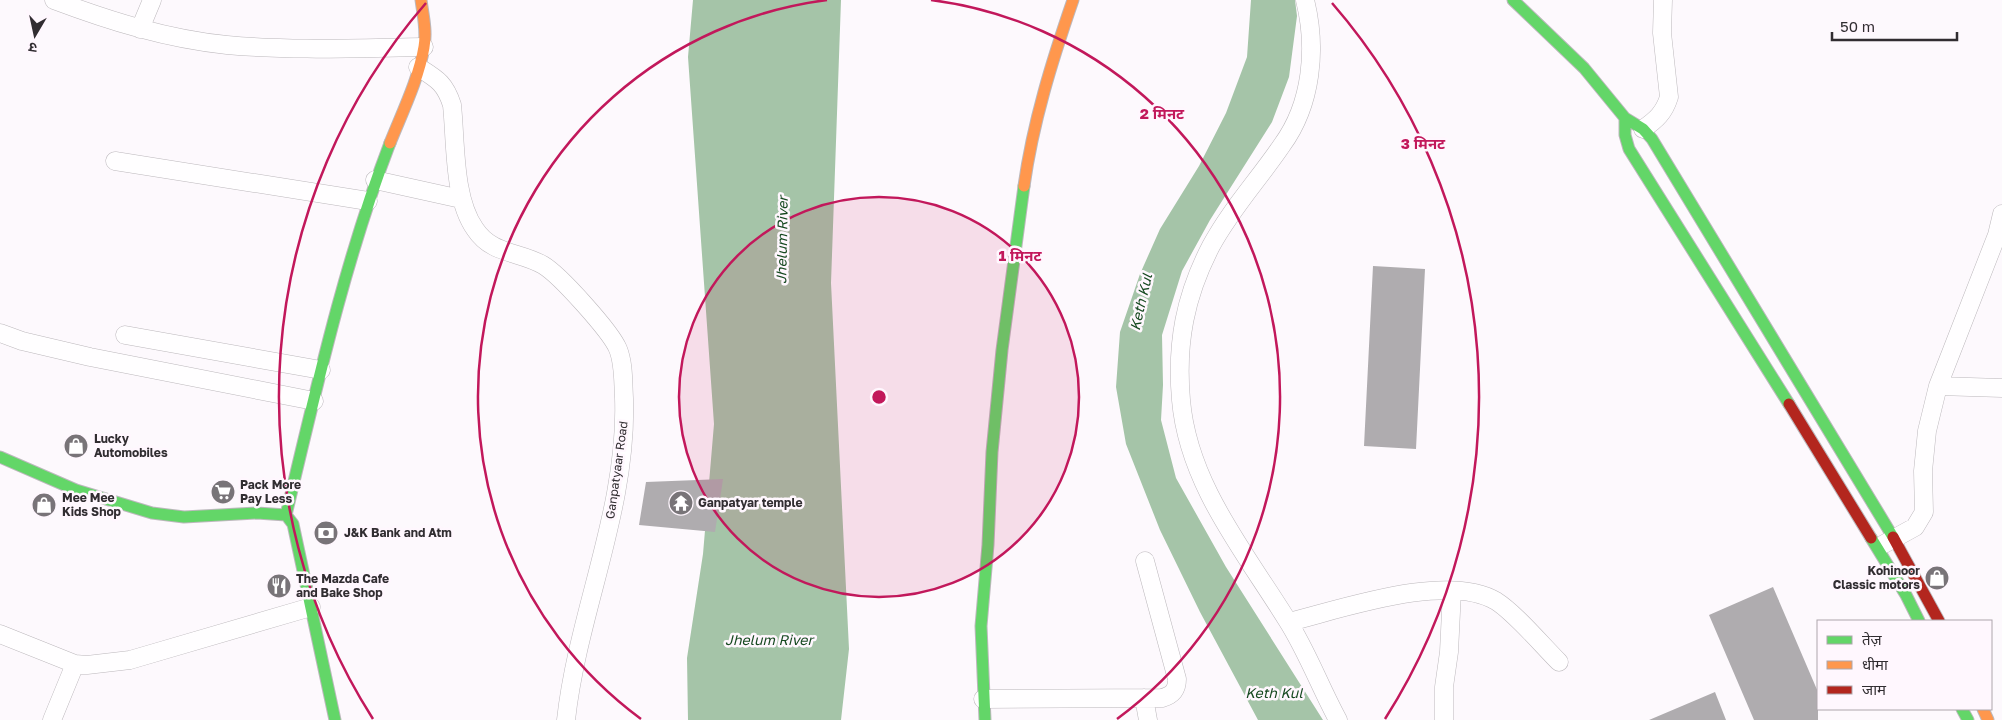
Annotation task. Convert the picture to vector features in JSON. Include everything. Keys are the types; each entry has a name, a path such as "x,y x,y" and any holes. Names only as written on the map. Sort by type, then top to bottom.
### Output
{"main road":[{"path":"286,515 321,370 368,201 424,47 425,29 421,0"},
{"path":"984,720 981,626 988,545 992,452 1018,226 1029,149 1052,61 1073,0"},
{"path":"1513,0 1584,68 1625,118 1643,129 1652,139 1894,539 1938,620"},
{"path":"1625,118 1625,135 1628,149 1742,327 1906,595 1918,620"},
{"path":"0,457 97,498 142,511 168,516 242,512 268,512 286,515 294,524 335,720"}],"street":[{"path":"54,0 140,29 216,43 269,48 308,49 424,47"},
{"path":"140,29 152,0"},
{"path":"1305,0 1312,50 1306,92 1299,116 1284,144 1229,216 1208,253 1186,304 1180,364 1181,401 1187,434 1196,464 1214,504 1250,564 1289,622 1338,720"},
{"path":"1643,129 1658,118 1666,107 1669,98 1662,33 1663,0"},
{"name":"Ganpatyaar Road","path":"418,67 438,80 447,90 452,105 461,199 475,229 492,247 532,260 544,266 562,280 610,335 618,349 622,364 625,421 618,482 612,519 573,670 566,720"},
{"path":"115,161 368,201"},
{"path":"375,180 461,199"},
{"path":"1877,548 1915,527 1921,520 1924,512 1923,471 1927,431 1938,386 1999,236 2002,214"},
{"path":"0,333 22,341 81,355 314,401"},
{"path":"125,335 321,370"},
{"path":"1938,386 2002,388"},
{"path":"983,699 1162,698 1170,696 1175,691 1178,679 1145,561"},
{"path":"1289,622 1402,594 1432,590 1482,594 1498,602 1559,662"},
{"path":"1444,720 1444,687 1452,591"},
{"path":"0,634 75,664 87,665 130,660 311,607"},
{"path":"52,720 75,664"},
{"path":"1144,698 1148,720"}],"water":[{"name":"Jhelum River","path":"693,0 841,0 831,283 849,649 841,720 688,720 687,658 703,554 714,424 688,57"},
{"name":"Keth Kul","path":"1251,0 1295,0 1297,16 1289,77 1272,122 1210,220 1182,271 1162,335 1163,385 1161,420 1176,478 1226,567 1323,720 1258,720 1200,612 1160,530 1126,444 1116,387 1120,332 1140,274 1160,229 1199,166 1226,113 1247,57"}],"building":[{"path":"1373,266 1425,269 1416,449 1364,446"},
{"name":"Ganpatyar temple","path":"723,479 715,532 639,525 646,482"},
{"path":"1773,587 1817,690 1818,720 1754,720 1709,615"},
{"path":"1715,692 1726,720 1649,720"}],"traffic: fast":[{"path":"1513,0 1584,68 1625,118 1643,129 1652,139 1893,537"},
{"path":"1625,118 1625,135 1629,149 1789,404"},
{"path":"286,515 345,280 390,143"},
{"path":"985,720 981,626 988,545 992,452 1002,350 1024,186"},
{"path":"0,457 76,490 152,513 184,517 257,513 286,515 293,524 335,720"},
{"path":"1871,538 1906,595 1918,620"},
{"path":"1963,710 1968,720"}],"traffic: slow":[{"path":"390,143 410,95 422,59 425,35 421,0"},
{"path":"1024,186 1032,139 1044,92 1073,0"},
{"path":"1983,710 1988,720"}],"traffic: jam":[{"path":"1789,404 1871,538"},
{"path":"1893,537 1938,620"}],"place":[{"name":"Lucky Automobiles","path":"76,446"},
{"name":"Pack More Pay Less","path":"223,492"},
{"name":"Ganpatyar temple","path":"681,503"},
{"name":"Mee Mee Kids Shop","path":"44,505"},
{"name":"J&K Bank and Atm","path":"326,533"},
{"name":"Kohinoor Classic motors","path":"1937,578"},
{"name":"The Mazda Cafe and Bake Shop","path":"279,586"}]}
